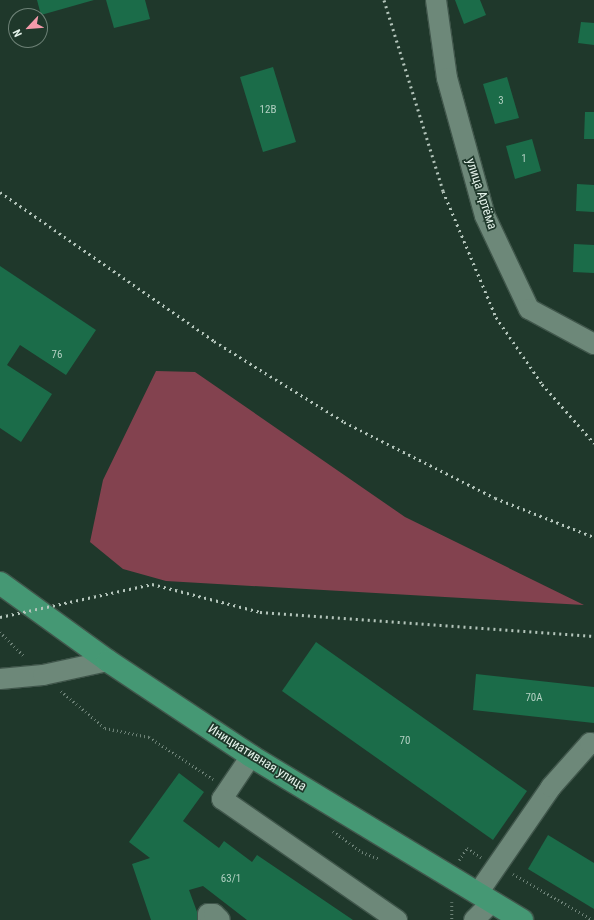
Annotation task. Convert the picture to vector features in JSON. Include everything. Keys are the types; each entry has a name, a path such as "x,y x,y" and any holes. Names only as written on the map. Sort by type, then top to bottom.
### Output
{"main road":[{"name":"Инициативная улица","path":"0,583 108,661 251,756 522,920"}],"street":[{"name":"улица Артёма","path":"436,0 447,78 485,216 529,309 594,344"},
{"path":"0,679 43,675 108,661"},
{"path":"474,920 485,898 496,867 551,787 590,743 594,744"},
{"path":"251,756 222,799 397,920"},
{"path":"208,920 208,914 214,914 220,920"}],"path":[{"path":"0,632 43,675 105,728 149,737 229,789"},
{"path":"496,867 528,881 592,920"},
{"path":"451,898 452,920"}],"shaded area":[{"path":"156,371 195,372 405,517 584,605 166,581 123,569 90,542 103,480"}],"building":[{"path":"37,0 94,0 48,13 48,8 39,8"},
{"path":"106,0 145,0 150,19 114,28"},
{"path":"455,0 480,0 486,15 464,24"},
{"path":"581,22 594,23 594,45 578,43"},
{"path":"273,67 296,142 263,152 240,77"},
{"path":"507,77 519,118 495,124 483,84"},
{"path":"585,112 594,112 594,139 584,139"},
{"path":"532,139 541,171 515,179 506,146"},
{"path":"577,184 594,185 594,212 576,211"},
{"path":"574,244 594,245 594,273 573,272"},
{"path":"0,266 96,330 66,375 20,345 7,365 52,394 21,442 0,428"},
{"path":"316,642 527,791 493,840 282,691"},
{"path":"476,674 594,687 594,723 473,710"},
{"path":"179,773 204,792 183,821 219,848 224,841 252,862 257,855 353,920 247,920 203,886 189,890 200,920 151,920 132,864 150,858 129,842"},
{"path":"548,835 594,863 594,909 528,869"}],"railway":[{"path":"384,0 443,191 496,317 542,384 594,443"},
{"path":"0,192 214,341 344,422 495,498 594,537"},
{"path":"0,617 152,584 260,612 594,636"}]}
